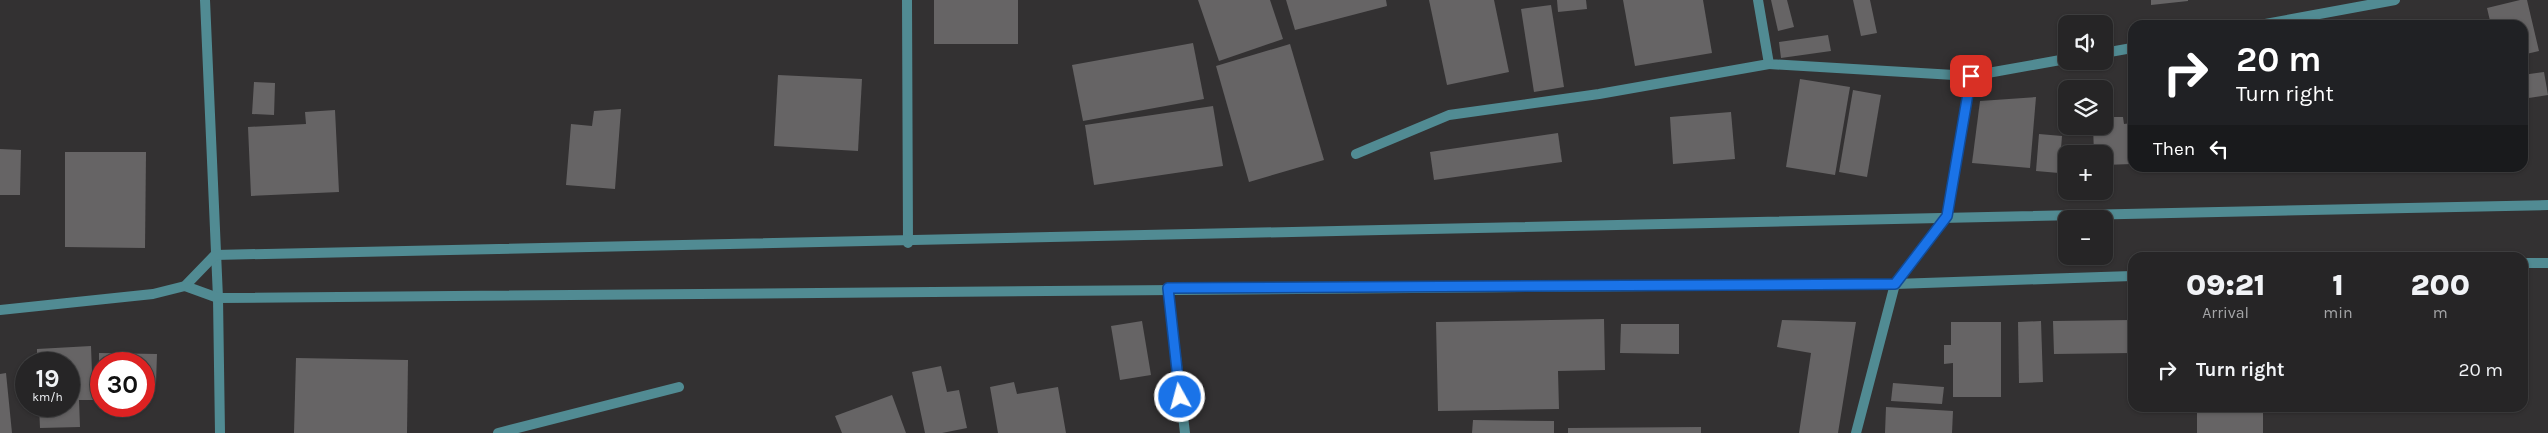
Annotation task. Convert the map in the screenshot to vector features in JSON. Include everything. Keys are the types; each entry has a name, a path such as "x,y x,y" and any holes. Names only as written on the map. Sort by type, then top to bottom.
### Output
{"street":[{"path":"205,0 218,298 220,433"},
{"path":"906,0 908,243"},
{"path":"1758,0 1769,64"},
{"path":"2287,20 2395,0"},
{"path":"2113,51 2128,49"},
{"path":"1356,154 1449,115 1599,94 1769,64 1971,76 2058,61"},
{"path":"1856,433 1895,284 1947,216 1971,76"},
{"path":"0,310 153,294 185,286 215,255 908,243 1947,216 2548,205"},
{"path":"2528,264 2548,263"},
{"path":"185,286 218,298 1168,288 1895,284 2128,276"},
{"path":"1168,288 1185,433"},
{"path":"498,433 680,387"}],"building":[{"path":"934,0 1018,0 1018,44 934,44"},
{"path":"1198,0 1270,0 1283,39 1219,61"},
{"path":"1286,0 1386,0 1387,6 1295,30"},
{"path":"1429,0 1494,0 1509,72 1447,85"},
{"path":"1557,0 1586,0 1587,9 1558,12"},
{"path":"1623,0 1703,0 1712,53 1635,66"},
{"path":"1771,0 1787,0 1794,27 1778,31"},
{"path":"1853,0 1870,0 1877,33 1861,36"},
{"path":"2151,0 2188,0 2188,1 2151,5"},
{"path":"2527,0 2539,51 2528,54 2528,20 2490,20 2487,8"},
{"path":"1551,5 1564,87 1534,92 1521,9"},
{"path":"1828,35 1831,51 1781,58 1779,42"},
{"path":"1193,43 1204,99 1083,121 1072,65"},
{"path":"1290,44 1324,160 1249,182 1216,66"},
{"path":"2544,72 2548,95 2528,98 2528,74"},
{"path":"778,75 862,79 858,151 774,146"},
{"path":"1800,79 1850,87 1835,175 1786,167"},
{"path":"254,82 275,83 274,115 252,114"},
{"path":"1853,90 1881,95 1867,177 1839,172"},
{"path":"2036,97 2030,168 1972,163 1980,101"},
{"path":"1213,106 1223,166 1094,185 1085,125"},
{"path":"621,109 615,189 566,185 571,124 592,126 594,111"},
{"path":"335,110 339,192 251,196 248,127 306,124 305,112"},
{"path":"1731,112 1735,159 1673,164 1670,117"},
{"path":"2113,117 2123,117 2124,124 2128,124 2128,164 2113,165 2113,145 2094,145 2093,135 2113,135"},
{"path":"1558,133 1562,162 1434,180 1430,152"},
{"path":"2039,134 2062,136 2061,145 2058,145 2058,173 2036,171"},
{"path":"0,149 21,150 20,195 0,195"},
{"path":"65,152 146,152 145,248 65,247"},
{"path":"1604,319 1605,370 1558,371 1559,409 1438,411 1436,322"},
{"path":"1782,320 1856,322 1838,433 1799,433 1811,353 1777,347"},
{"path":"2128,320 2128,353 2054,354 2053,321"},
{"path":"1142,321 1151,375 1120,380 1111,326"},
{"path":"2041,321 2043,382 2019,383 2018,322"},
{"path":"1951,322 2001,322 2001,397 1953,397 1953,363 1944,364 1944,345 1951,345"},
{"path":"1621,324 1679,324 1679,354 1620,353"},
{"path":"91,346 90,400 80,400 80,352 37,352 37,349"},
{"path":"155,354 157,354 155,384"},
{"path":"296,358 408,360 407,433 294,433"},
{"path":"941,366 947,392 959,390 967,428 942,433 925,433 912,372"},
{"path":"6,373 12,433 0,433 0,374"},
{"path":"1014,382 1017,394 1058,387 1066,433 998,433 990,387"},
{"path":"1893,383 1944,387 1942,404 1891,401"},
{"path":"892,395 906,433 842,433 835,416"},
{"path":"1886,407 1953,411 1952,433 1885,433"},
{"path":"2197,412 2263,412 2263,433 2197,433"},
{"path":"40,417 80,417 80,427 40,428"},
{"path":"1473,420 1554,421 1554,433 1472,433"},
{"path":"1701,427 1701,433 1568,433 1568,428"}],"route":[{"path":"1180,397 1168,288 1895,284 1947,216 1971,76"}]}
